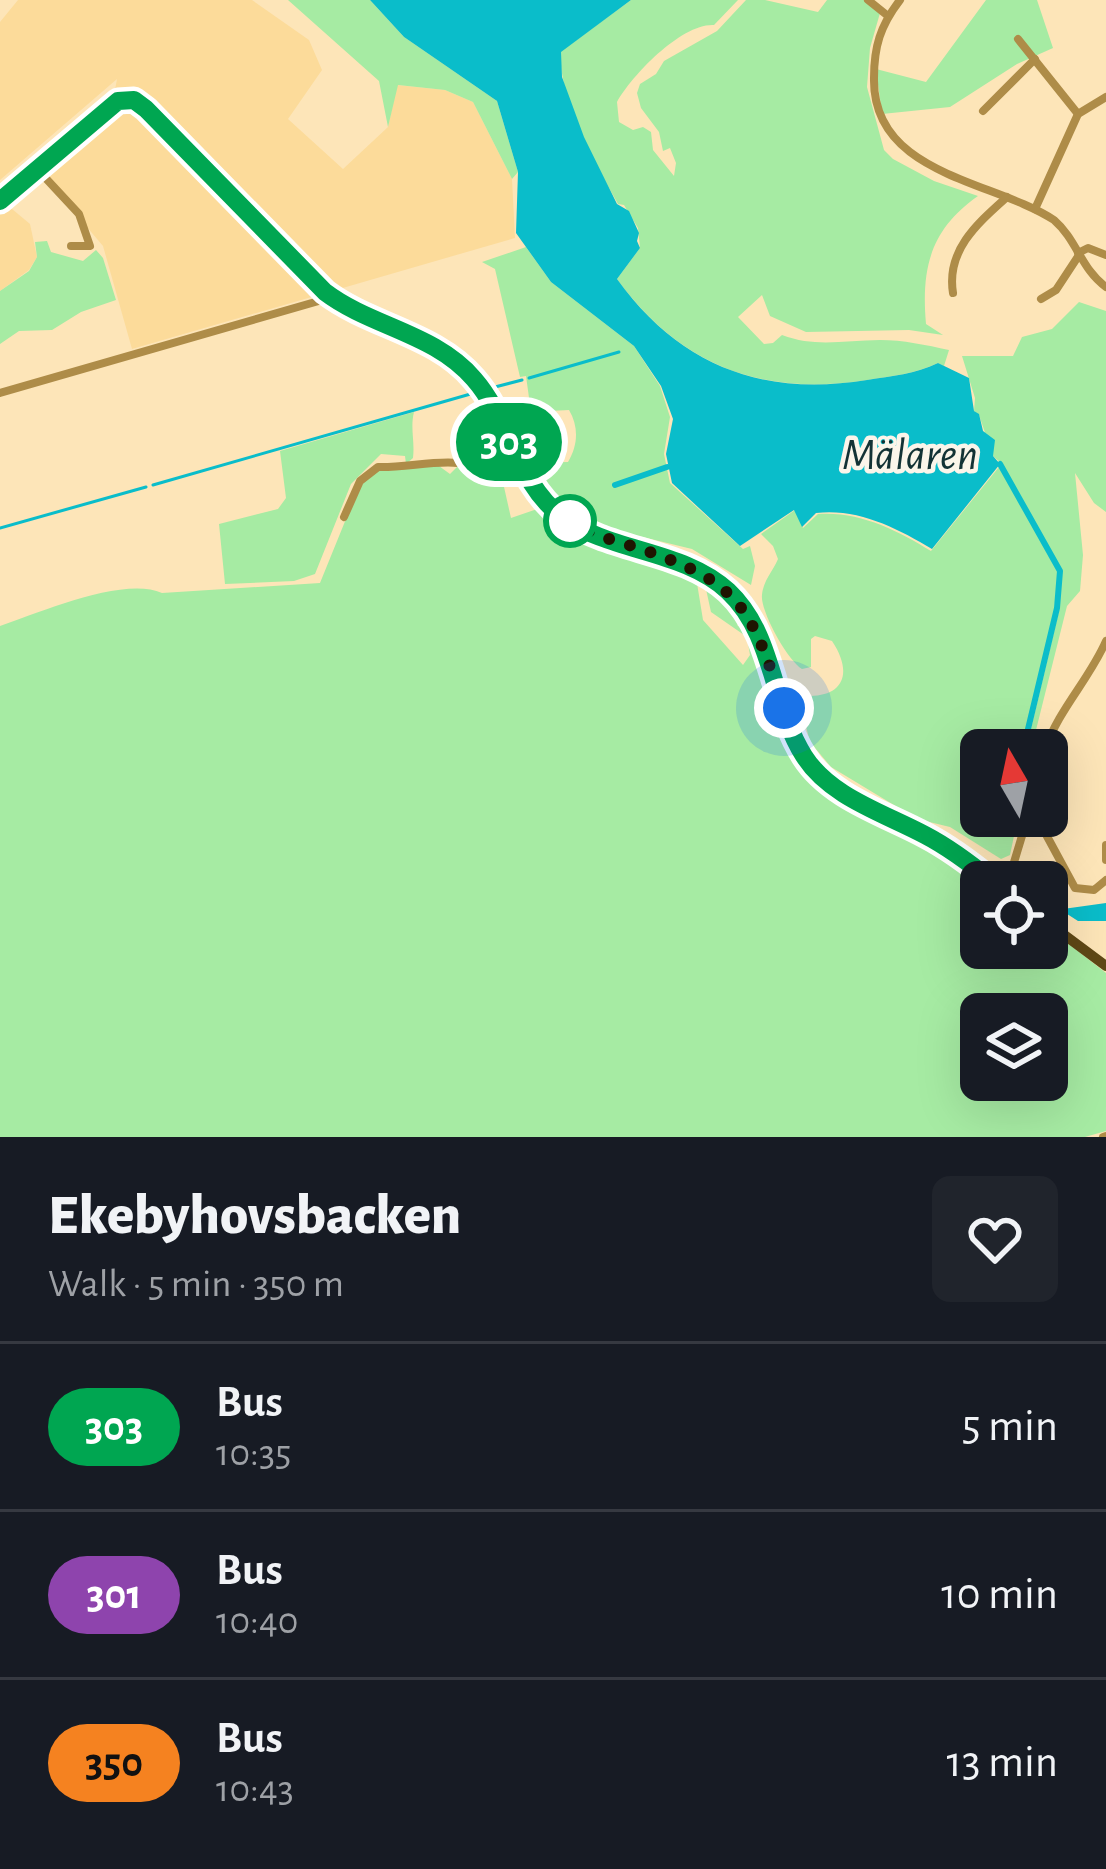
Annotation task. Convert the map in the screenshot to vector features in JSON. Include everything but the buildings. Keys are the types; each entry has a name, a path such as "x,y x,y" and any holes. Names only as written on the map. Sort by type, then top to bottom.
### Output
{"main road":[{"path":"0,201 118,101 134,100 190,149 337,296 447,354 476,380 543,499 577,526 690,567 724,587 755,625 792,732 818,773 837,790 966,861"},
{"path":"1068,937 1106,965"}],"street":[{"path":"868,0 888,16"},
{"path":"900,0 888,16 874,55 874,90 886,127 919,160 1036,208 1064,229 1087,271 1106,287"},
{"path":"1018,39 1078,114"},
{"path":"983,111 1034,59"},
{"path":"1036,208 1078,114 1106,97"},
{"path":"39,171 79,214 90,246 71,246"},
{"path":"953,293 952,266 966,237 1007,197"},
{"path":"1041,298 1056,290 1078,254 1088,248 1106,255"},
{"path":"0,393 337,296"},
{"path":"344,517 360,481 378,467 453,462 505,476 525,472"},
{"path":"1052,729 1085,684 1106,641"},
{"path":"1045,837 1075,888 1094,890 1106,880"},
{"path":"1106,845 1106,860"}],"shaded area":[{"path":"18,0 252,0 309,40 322,70 288,119 343,169 388,127 397,85 445,90 473,102 512,179 515,238 132,349 103,246 42,174 111,112 117,79 0,180 0,22"},
{"path":"6,204 30,224 37,257 29,270 0,291 0,208"}],"green space":[{"path":"288,0 370,0 404,37 497,101 518,172 512,179 473,102 445,90 398,85 388,127 379,81"},
{"path":"631,0 738,0 714,25 673,41 634,78 617,102 619,122 651,132 653,150 674,176 676,163 670,148 663,151 659,132 641,108 637,93 664,61 717,31 746,0 818,12 827,0 864,0 880,13 870,48 867,87 884,150 934,181 978,196 949,222 932,251 925,285 926,324 943,335 909,330 806,332 770,316 762,295 738,317 764,344 782,335 819,342 906,342 949,350 944,366 938,363 903,374 828,384 758,378 696,353 641,309 617,279 640,248 638,228 624,205 618,204 580,131 566,92 560,52"},
{"path":"986,0 1037,0 1053,48 1017,64 950,107 882,114 876,69 926,82"},
{"path":"47,241 51,252 83,261 96,250 116,300 81,312 52,330 19,331 0,344 0,291 29,271 37,257 35,242"},
{"path":"526,247 551,282 634,346 660,386 670,417 664,454 670,483 743,549 750,546 755,566 751,585 692,549 589,524 558,502 535,475 538,463 568,462 576,429 569,410 531,412 526,376 520,377 495,269 482,262"},
{"path":"1079,302 1106,311 1106,512 1094,503 1075,473 1083,555 1080,591 1067,606 1036,729 1031,729 1059,611 1062,571 993,456 974,411 975,398 962,356 1013,356 1022,337 1052,329"},
{"path":"414,412 413,458 406,464 405,456 381,454 351,484 315,574 294,581 225,584 219,524 278,509 286,498 280,451"},
{"path":"439,466 450,474 458,466 502,478 511,518 543,507 553,515 550,519 586,539 696,577 703,620 743,665 750,655 747,637 711,612 704,580 745,618 737,625 749,637 759,652 788,734 810,770 847,800 929,841 960,862 960,969 1068,969 1068,943 1106,973 1106,1131 1085,1137 0,1137 0,626 81,598 126,589 162,593 320,583 361,482 378,468"},
{"path":"999,467 1058,572 1054,612 1027,729 960,729 960,833 917,819 831,767 810,742 798,695 834,690 840,684 843,665 832,641 815,636 811,667 802,669 796,664 765,612 762,595 778,559 761,534 795,510 803,528 818,514 848,516 891,529 931,551"},
{"path":"966,837 1014,837 1010,855 1001,859"}],"water":[{"name":"Mälaren","path":"370,0 631,0 561,52 562,77 584,137 617,204 629,211 639,233 640,248 617,279 668,334 696,354 758,378 829,384 903,374 938,363 969,378 974,411 983,431 995,440 993,456 1000,464 932,549 891,527 847,514 816,513 802,527 794,510 740,546 672,483 666,454 673,419 661,386 634,346 551,282 516,233 518,172 497,101 404,37"},
{"path":"1106,903 1106,921 1078,921 1068,915 1068,908"}],"waterway":[{"path":"529,378 619,352"},
{"path":"495,387 522,380"},
{"path":"153,485 474,393"},
{"path":"1000,464 1060,571 1057,608 1028,729"},
{"path":"615,485 667,467"},
{"path":"0,528 146,487"}],"bus line":[{"name":"303","path":"0,201 118,101 140,103 325,292 447,354 476,380 531,483 558,514 577,526 690,567 724,587 755,625 792,732 818,773 837,790 967,861"}],"route":[{"path":"570,521 690,567 724,587 755,625 784,708"}]}
